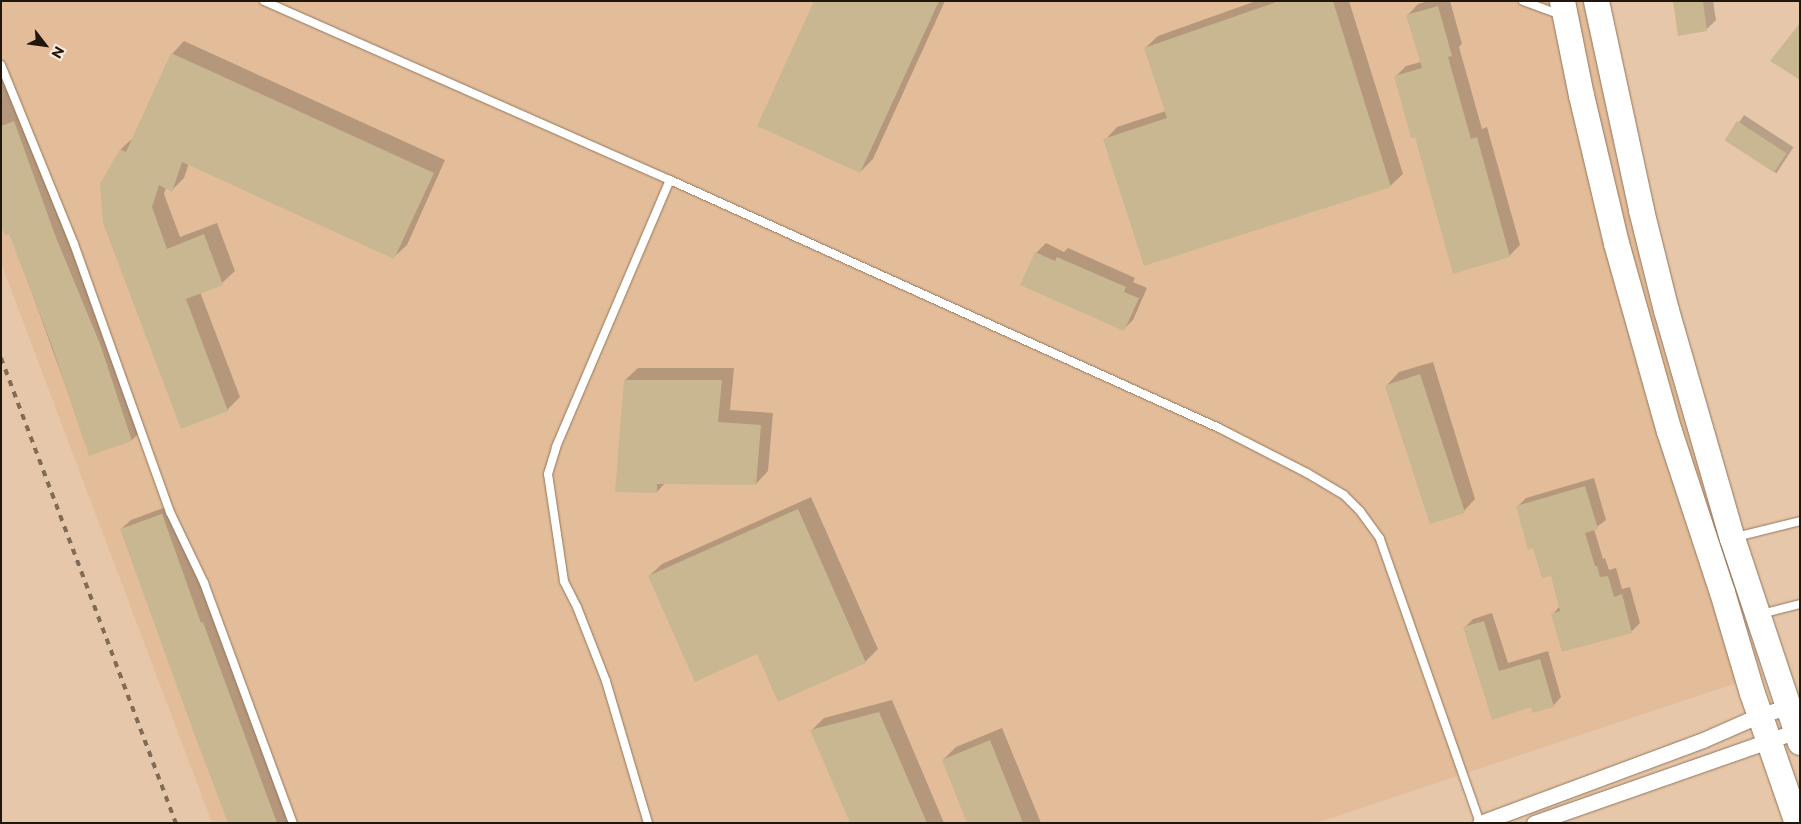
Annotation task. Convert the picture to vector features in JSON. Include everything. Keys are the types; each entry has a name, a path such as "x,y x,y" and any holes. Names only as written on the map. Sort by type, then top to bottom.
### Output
{"main road":[{"path":"1596,1 1640,210 1666,310 1732,538 1798,736"},
{"path":"1564,9 1616,243 1669,431 1722,592 1754,698 1798,823"}],"street":[{"path":"1480,823 1703,740 1754,698 1788,707"},
{"path":"1534,823 1769,741 1798,736"}],"lane":[{"path":"264,1 670,180 1219,428 1307,472 1344,495 1360,511 1380,539 1480,823"},
{"path":"1523,1 1564,9"},
{"path":"1,65 74,244 170,512 204,583 293,823"},
{"path":"648,823 606,681 577,607 564,581 548,474 556,448 670,180"},
{"path":"1732,538 1798,522 1800,531"},
{"path":"1757,615 1800,604"}],"shaded area":[{"path":"1,1 1596,1 1746,680 1316,823 212,823 1,263"}],"building":[{"path":"814,1 939,1 860,173 757,126"},
{"path":"1279,1 1333,1 1391,187 1144,266 1103,139 1167,118 1144,48"},
{"path":"1673,1 1703,1 1707,31 1678,36"},
{"path":"1438,6 1452,56 1448,57 1471,139 1477,137 1510,257 1453,274 1415,137 1411,138 1394,76 1422,68 1406,15"},
{"path":"1800,23 1800,80 1770,61"},
{"path":"171,53 434,173 394,259 182,162 172,192 159,185 152,207 167,249 204,234 223,285 186,299 228,411 181,429 103,223 100,184 120,149 126,152"},
{"path":"14,121 55,235 100,344 132,441 89,456 52,346 9,234 5,235 1,226 1,126"},
{"path":"1737,121 1786,153 1774,172 1724,140"},
{"path":"1035,252 1055,261 1057,257 1126,287 1124,292 1139,298 1124,331 1020,285"},
{"path":"1420,374 1465,513 1430,524 1385,385"},
{"path":"624,380 722,380 718,422 761,425 756,485 657,484 657,493 615,492"},
{"path":"1585,486 1598,529 1585,533 1595,566 1597,566 1600,577 1608,576 1614,597 1622,594 1632,633 1562,652 1551,614 1560,611 1551,576 1542,578 1533,548 1528,550 1516,506"},
{"path":"798,509 866,663 778,702 757,654 695,682 648,576"},
{"path":"162,514 277,823 228,823 195,736 120,529"},
{"path":"1484,621 1499,671 1540,659 1554,707 1532,713 1531,707 1492,720 1463,627"},
{"path":"879,712 927,823 850,823 810,730"},
{"path":"990,740 1023,823 967,823 942,760"}],"railway":[{"path":"1,358 176,823"}]}
